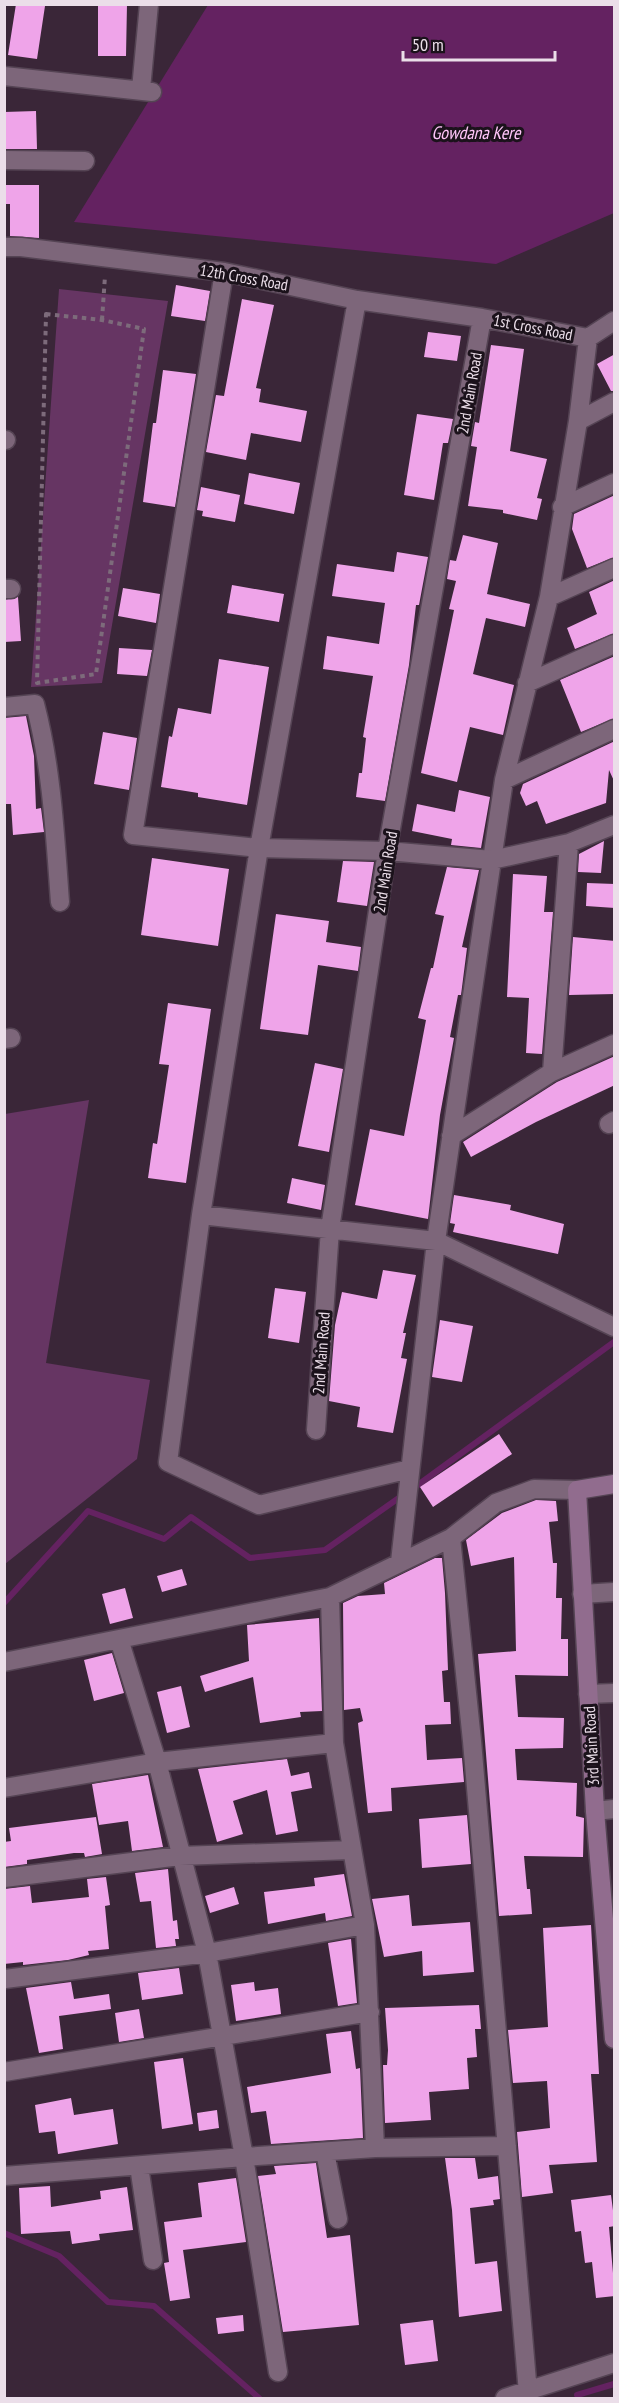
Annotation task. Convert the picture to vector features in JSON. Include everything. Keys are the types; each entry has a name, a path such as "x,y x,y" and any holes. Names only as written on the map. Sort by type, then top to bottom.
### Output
{"street":[{"path":"4,76 146,91 149,4"},
{"path":"4,160 85,161"},
{"name":"12th Cross Road","path":"4,247 224,272 357,300 482,318"},
{"path":"224,272 133,835 259,848 387,850 492,860 569,843 615,825"},
{"path":"357,300 259,848 201,1215 168,1462 260,1505 410,1475"},
{"name":"1st Cross Road","path":"482,318 588,338 615,321"},
{"name":"2nd Main Road","path":"316,1430 330,1229 387,850 482,318"},
{"path":"400,1562 436,1241 504,780 549,597 562,507 578,421 588,338"},
{"path":"578,421 615,402"},
{"path":"562,507 615,483"},
{"path":"549,597 615,568"},
{"path":"527,683 615,644"},
{"path":"4,707 35,704 50,777 60,902"},
{"path":"504,780 615,729"},
{"path":"552,1072 569,843"},
{"path":"452,1136 552,1072 615,1044"},
{"path":"201,1215 436,1241 615,1327"},
{"path":"4,1662 330,1597 451,1538 496,1503 534,1489 577,1490 615,1485"},
{"name":"3rd Main Road","path":"577,1490 595,1811 615,2039"},
{"path":"451,1538 472,1741 528,2393"},
{"path":"582,1594 615,1592"},
{"path":"330,1597 334,1743 365,1925 375,2148"},
{"path":"119,1639 157,1762 207,1953 244,2157 278,2372"},
{"path":"588,1694 615,1694"},
{"path":"4,1788 157,1762 334,1743"},
{"path":"595,1811 615,1809"},
{"path":"4,1878 180,1856 351,1850"},
{"path":"4,1979 207,1953 365,1925"},
{"path":"4,2072 370,2012"},
{"path":"4,2176 375,2148 507,2146"},
{"path":"325,2152 338,2219"},
{"path":"140,2166 153,2260"},
{"path":"505,2398 528,2393 556,2391 615,2363"}],"path":[{"path":"102,320 107,257"},
{"path":"46,314 102,320 144,329 96,674 37,683 46,314"}],"shaded area":[{"path":"59,289 168,301 102,683 31,687"},
{"path":"89,1100 46,1363 150,1380 137,1459 5,1564 5,1114"}],"water":[{"name":"Gowdana Kere","path":"208,5 614,5 614,213 496,264 74,222"}],"building":[{"path":"16,4 45,6 37,59 8,55"},
{"path":"98,4 127,4 126,56 98,56"},
{"path":"36,111 37,149 4,149 4,112"},
{"path":"4,185 39,185 39,238 10,236 10,204 4,204"},
{"path":"176,285 210,291 205,321 171,316"},
{"path":"242,299 274,305 256,388 261,389 259,402 307,411 301,442 251,433 246,460 206,452 216,395 224,396"},
{"path":"428,332 461,336 457,361 424,357"},
{"path":"491,345 524,349 510,451 547,459 537,498 542,499 537,520 503,513 503,510 468,506 477,447 471,446 475,422 479,423"},
{"path":"615,354 615,391 611,391 597,364"},
{"path":"163,370 196,374 175,507 143,502 153,423 156,423"},
{"path":"417,414 453,419 448,443 443,443 434,500 404,495"},
{"path":"249,473 300,483 294,514 244,504"},
{"path":"201,487 240,495 235,522 202,516 203,511 197,510"},
{"path":"615,495 615,557 587,568 572,529 574,514"},
{"path":"463,535 498,543 487,594 530,604 525,627 486,618 473,674 514,685 503,735 470,727 457,782 421,773 454,610 449,609 456,581 447,579 450,560 456,561"},
{"path":"397,552 428,557 419,605 416,605 409,665 385,801 356,797 359,773 362,773 366,738 363,737 373,676 323,669 327,636 379,644 385,603 332,596 337,564 394,572"},
{"path":"615,580 615,633 575,649 567,628 597,614 589,592"},
{"path":"232,585 284,594 279,622 227,613"},
{"path":"123,588 160,594 156,623 118,616"},
{"path":"18,597 21,641 4,642 4,600"},
{"path":"119,648 152,650 147,676 117,674"},
{"path":"615,656 615,718 581,732 560,680"},
{"path":"219,659 269,667 247,805 198,797 198,793 161,787 169,736 172,737 178,708 211,714"},
{"path":"26,716 34,756 36,809 41,808 44,832 13,835 11,804 4,804 4,718"},
{"path":"103,732 137,738 129,790 94,784"},
{"path":"615,741 615,783 609,770 606,803 546,824 537,801 526,806 520,793 523,784"},
{"path":"459,790 490,797 481,848 451,845 452,839 412,831 417,804 455,812"},
{"path":"604,841 601,873 578,872 579,854"},
{"path":"152,858 229,869 218,946 141,935"},
{"path":"343,861 374,862 367,906 337,902"},
{"path":"447,867 479,870 462,947 467,948 461,995 458,995 450,1037 454,1038 440,1115 428,1219 355,1205 370,1129 404,1136 426,1020 418,1018 431,968 433,968 444,916 435,914"},
{"path":"513,874 547,876 544,912 553,912 542,1054 526,1053 529,998 507,997"},
{"path":"587,883 615,884 615,908 586,906"},
{"path":"276,914 329,921 326,942 361,947 358,971 318,965 308,1035 260,1029"},
{"path":"573,937 615,941 615,994 569,995"},
{"path":"168,1003 211,1009 186,1183 148,1178 153,1143 157,1144 169,1065 159,1064"},
{"path":"615,1056 615,1085 536,1122 471,1157 463,1142 557,1082"},
{"path":"315,1063 343,1069 329,1152 298,1146"},
{"path":"292,1178 325,1185 321,1210 287,1203"},
{"path":"454,1195 511,1205 510,1210 564,1224 558,1254 453,1232 455,1224 450,1223"},
{"path":"383,1270 416,1275 403,1333 406,1333 401,1358 407,1359 393,1433 357,1427 360,1407 329,1401 335,1325 342,1292 377,1299"},
{"path":"275,1288 306,1292 299,1343 268,1338"},
{"path":"440,1320 473,1326 462,1382 432,1377"},
{"path":"499,1434 512,1454 433,1507 420,1487"},
{"path":"536,1500 556,1501 558,1521 549,1522 553,1563 557,1563 556,1598 562,1598 561,1639 568,1639 568,1676 515,1675 518,1717 564,1718 563,1748 515,1749 517,1780 577,1783 576,1816 584,1818 583,1857 524,1856 532,1914 499,1916 478,1654 516,1651 514,1557 471,1566 466,1540 502,1513"},
{"path":"435,1558 442,1558 448,1670 442,1671 444,1702 450,1702 451,1724 425,1725 427,1760 462,1758 464,1782 391,1788 392,1811 368,1813 358,1723 363,1721 360,1708 344,1710 343,1603 358,1596 385,1594 384,1583"},
{"path":"182,1569 187,1585 162,1592 157,1576"},
{"path":"125,1588 133,1618 110,1624 102,1594"},
{"path":"319,1618 322,1711 300,1712 301,1717 260,1723 253,1677 205,1692 200,1676 249,1661 247,1625"},
{"path":"112,1653 124,1693 94,1701 84,1660"},
{"path":"181,1686 190,1727 167,1733 157,1692"},
{"path":"287,1759 291,1776 309,1772 312,1788 291,1792 298,1831 276,1835 267,1790 233,1801 243,1834 217,1842 198,1769"},
{"path":"148,1775 163,1847 132,1851 128,1821 99,1825 92,1784"},
{"path":"467,1815 471,1864 422,1868 419,1819"},
{"path":"96,1817 102,1854 85,1857 84,1853 74,1853 27,1860 27,1864 4,1867 4,1842 11,1841 9,1828"},
{"path":"168,1869 173,1921 177,1920 179,1939 175,1939 176,1946 156,1948 151,1901 140,1902 135,1873"},
{"path":"344,1874 352,1916 326,1921 325,1913 268,1924 264,1892 315,1886 314,1878"},
{"path":"106,1877 110,1905 105,1906 109,1949 88,1951 89,1955 68,1960 23,1965 23,1962 4,1964 4,1889 30,1886 32,1903 89,1897 87,1879"},
{"path":"234,1887 239,1904 210,1913 205,1896"},
{"path":"409,1895 412,1926 470,1922 474,1972 423,1976 422,1951 384,1957 372,1899"},
{"path":"591,1925 599,2074 591,2074 597,2162 549,2165 553,2193 522,2197 517,2132 550,2128 547,2081 513,2083 508,2030 548,2027 543,1928"},
{"path":"351,1939 357,2003 338,2006 328,1943"},
{"path":"179,1968 183,1994 142,2000 138,1973"},
{"path":"71,1982 74,1999 109,1994 111,2009 59,2016 63,2049 39,2053 26,1988"},
{"path":"254,1982 255,1991 278,1988 281,2014 236,2021 231,1985"},
{"path":"479,2005 481,2029 475,2029 477,2057 467,2058 469,2089 429,2092 431,2120 385,2123 383,2065 387,2065 388,2050 385,2008"},
{"path":"139,2009 144,2038 119,2042 115,2013"},
{"path":"351,2031 356,2069 360,2068 363,2138 271,2144 266,2111 251,2113 247,2087 331,2073 326,2034"},
{"path":"183,2058 193,2124 162,2129 154,2062"},
{"path":"71,2098 74,2115 113,2109 118,2144 58,2154 55,2131 39,2133 35,2105"},
{"path":"217,2110 219,2128 199,2131 197,2113"},
{"path":"445,2158 475,2158 478,2179 498,2176 500,2199 493,2200 494,2205 470,2208 475,2264 497,2261 502,2311 459,2317 452,2210"},
{"path":"316,2163 327,2238 350,2235 359,2325 283,2332 258,2176 276,2174 274,2166"},
{"path":"236,2178 246,2242 183,2250 190,2298 170,2301 164,2263 169,2262 164,2222 202,2217 198,2183"},
{"path":"50,2186 51,2207 101,2199 100,2191 127,2187 133,2230 99,2234 100,2240 72,2244 70,2231 21,2234 19,2188"},
{"path":"611,2195 615,2226 609,2227 615,2296 596,2298 592,2262 585,2263 581,2231 575,2232 571,2200"},
{"path":"243,2315 244,2331 218,2334 216,2318"},
{"path":"433,2320 438,2361 405,2365 400,2324"}],"waterway":[{"path":"411,1490 614,1342"},
{"path":"4,1603 88,1511 164,1539 191,1517 250,1558 325,1550 403,1495"},
{"path":"4,2233 59,2256 108,2302 154,2306 259,2398"},
{"path":"577,2395 614,2384"}]}
